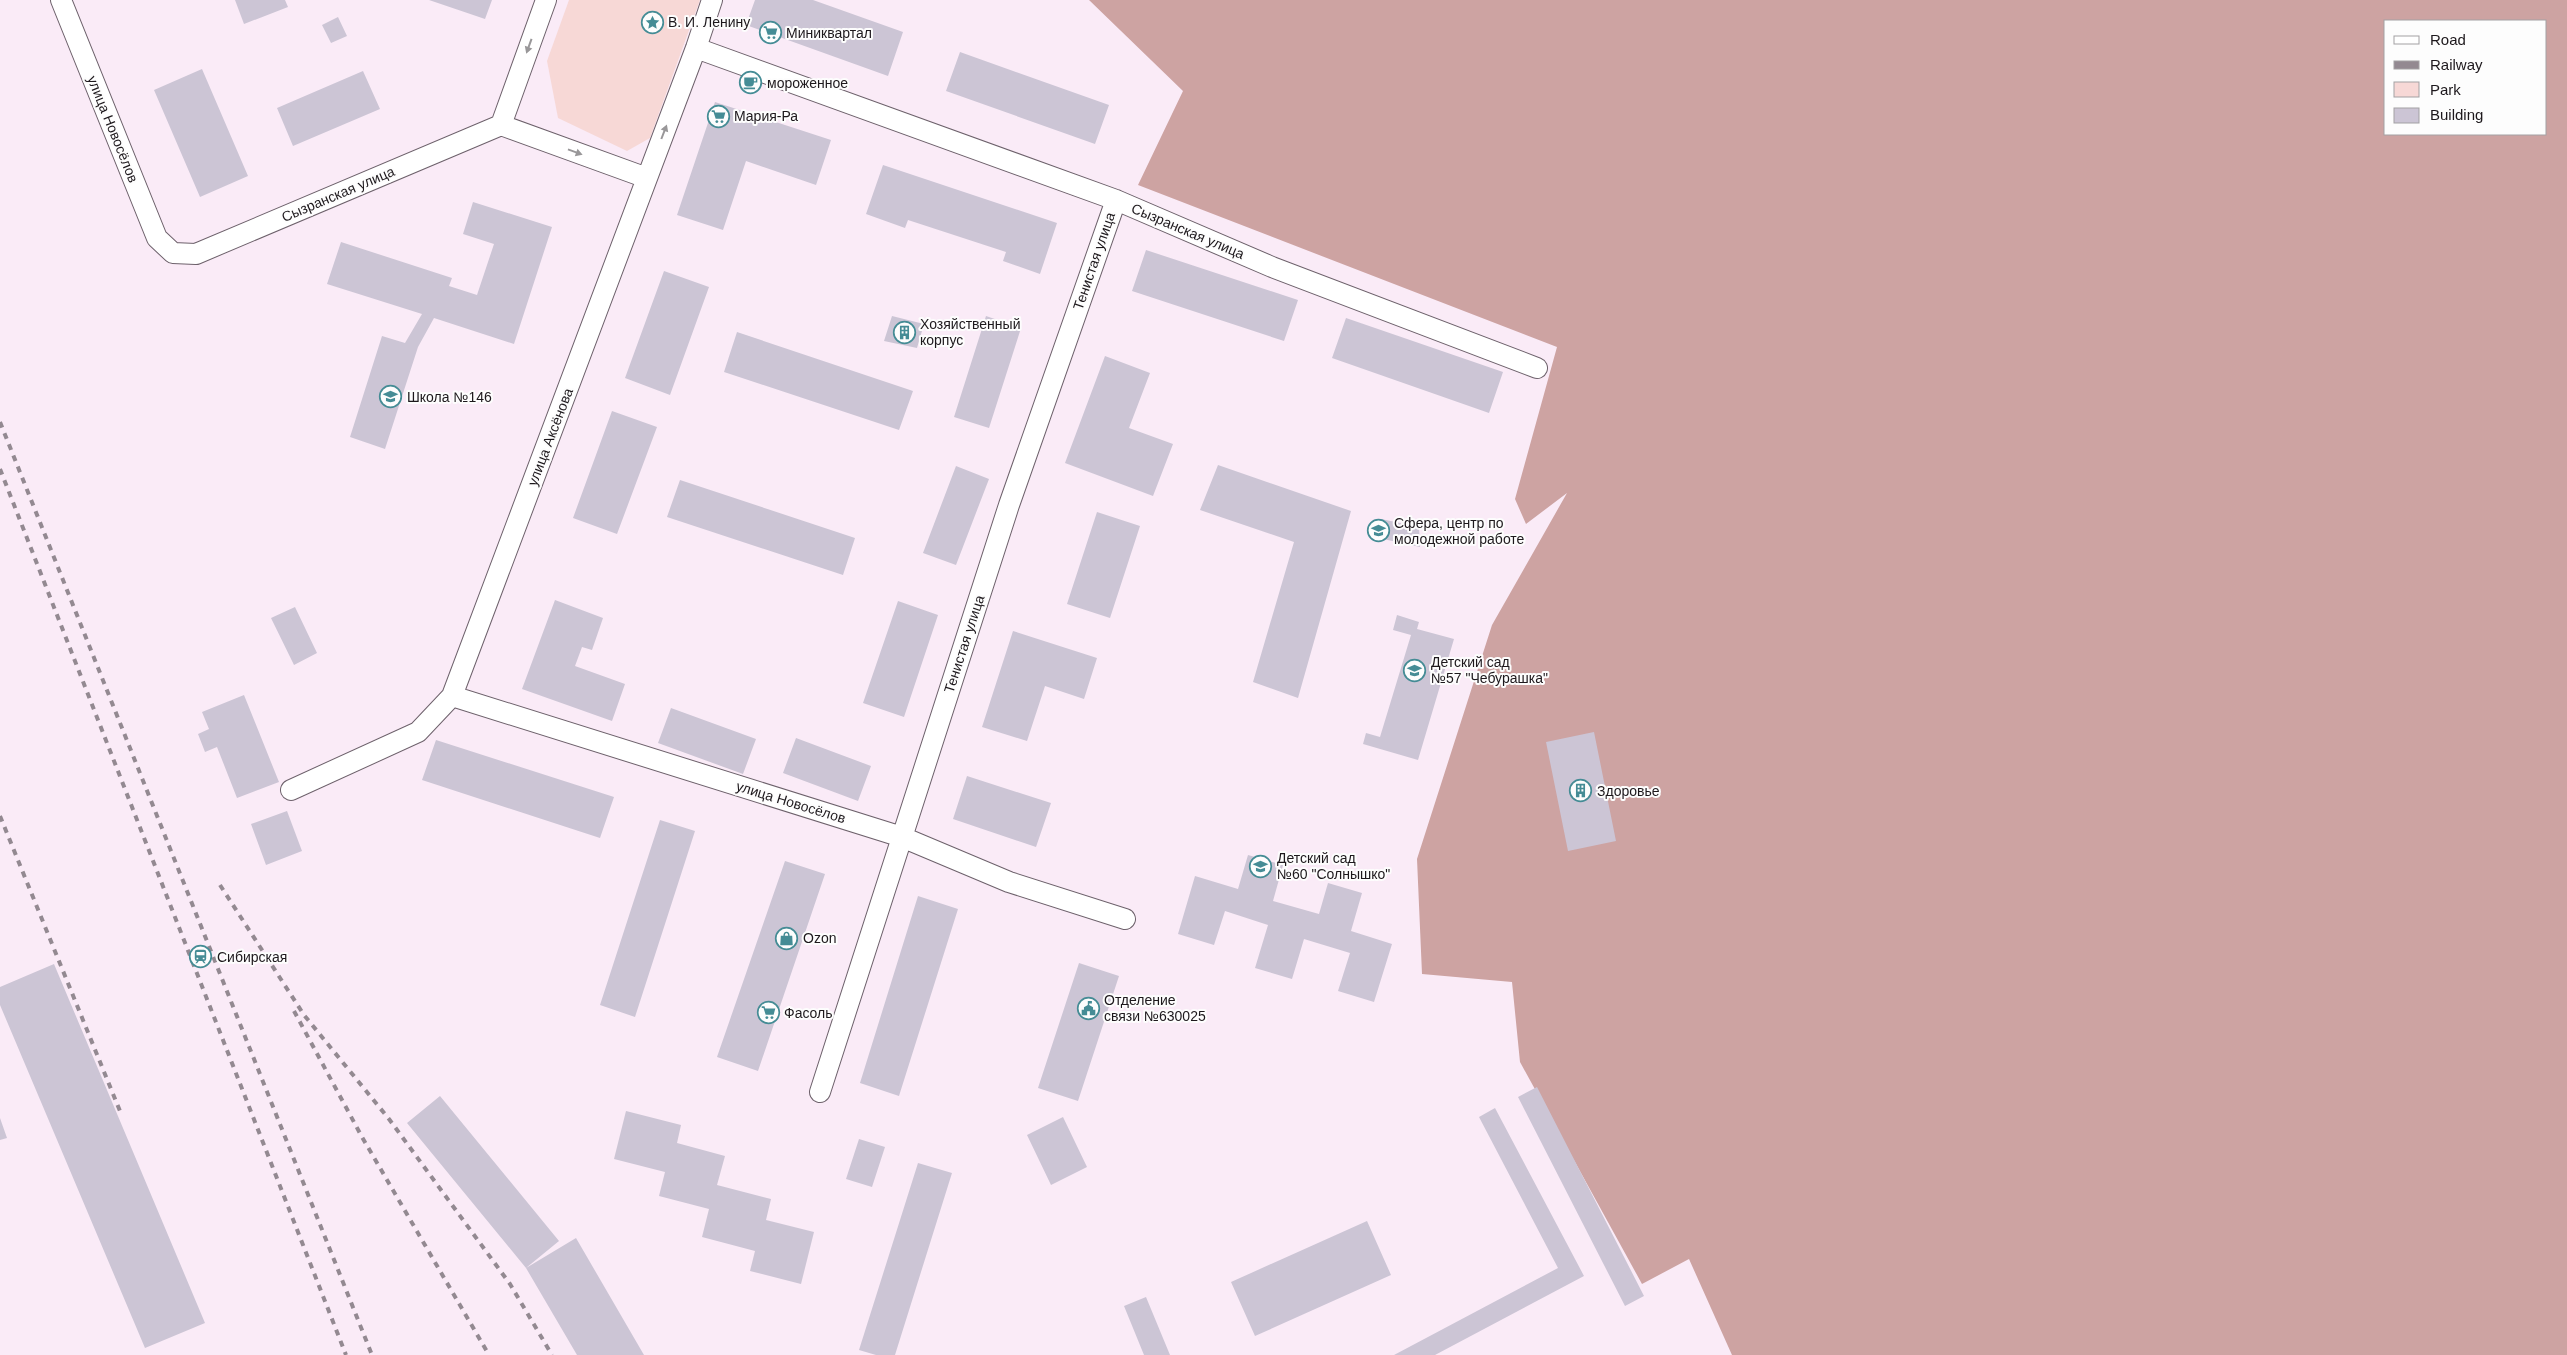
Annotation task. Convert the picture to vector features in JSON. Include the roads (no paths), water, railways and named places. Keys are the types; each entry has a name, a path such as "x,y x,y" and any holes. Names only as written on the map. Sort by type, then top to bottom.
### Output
{"street":[{"name":"улица Новосёлов","path":"61,0 157,238 173,253"},
{"path":"546,0 501,125 647,178"},
{"name":"улица Аксёнова","path":"291,790 418,732 452,696 696,48 712,0"},
{"name":"Сызранская улица","path":"696,48 1116,200 1272,267 1537,368"},
{"name":"Сызранская улица","path":"173,253 196,254 501,125"},
{"name":"Тенистая улица","path":"820,1092 1009,505 1116,200"},
{"name":"улица Новосёлов","path":"452,696 902,837 1009,882 1125,919"}],"railway":[{"path":"0,422 372,1355"},
{"path":"0,469 346,1355"},
{"path":"0,816 122,1116"},
{"path":"220,885 304,1015 389,1119 510,1284 552,1355"},
{"path":"294,1011 362,1137 489,1355"}],"place":[{"name":"В. И. Ленину","path":"652,22"},
{"name":"Миниквартал","path":"770,33"},
{"name":"мороженное","path":"751,83"},
{"name":"Мария-Ра","path":"718,116"},
{"name":"Хозяйственный корпус","path":"904,332"},
{"name":"Школа №146","path":"391,397"},
{"name":"Сфера, центр по молодежной работе","path":"1378,531"},
{"name":"Детский сад №57 \"Чебурашка\"","path":"1415,670"},
{"name":"Здоровье","path":"1581,791"},
{"name":"Детский сад №60 \"Солнышко\"","path":"1261,866"},
{"name":"Ozon","path":"787,938"},
{"name":"Сибирская","path":"201,957"},
{"name":"Отделение связи №630025","path":"1088,1008"},
{"name":"Фасоль","path":"768,1013"}]}
